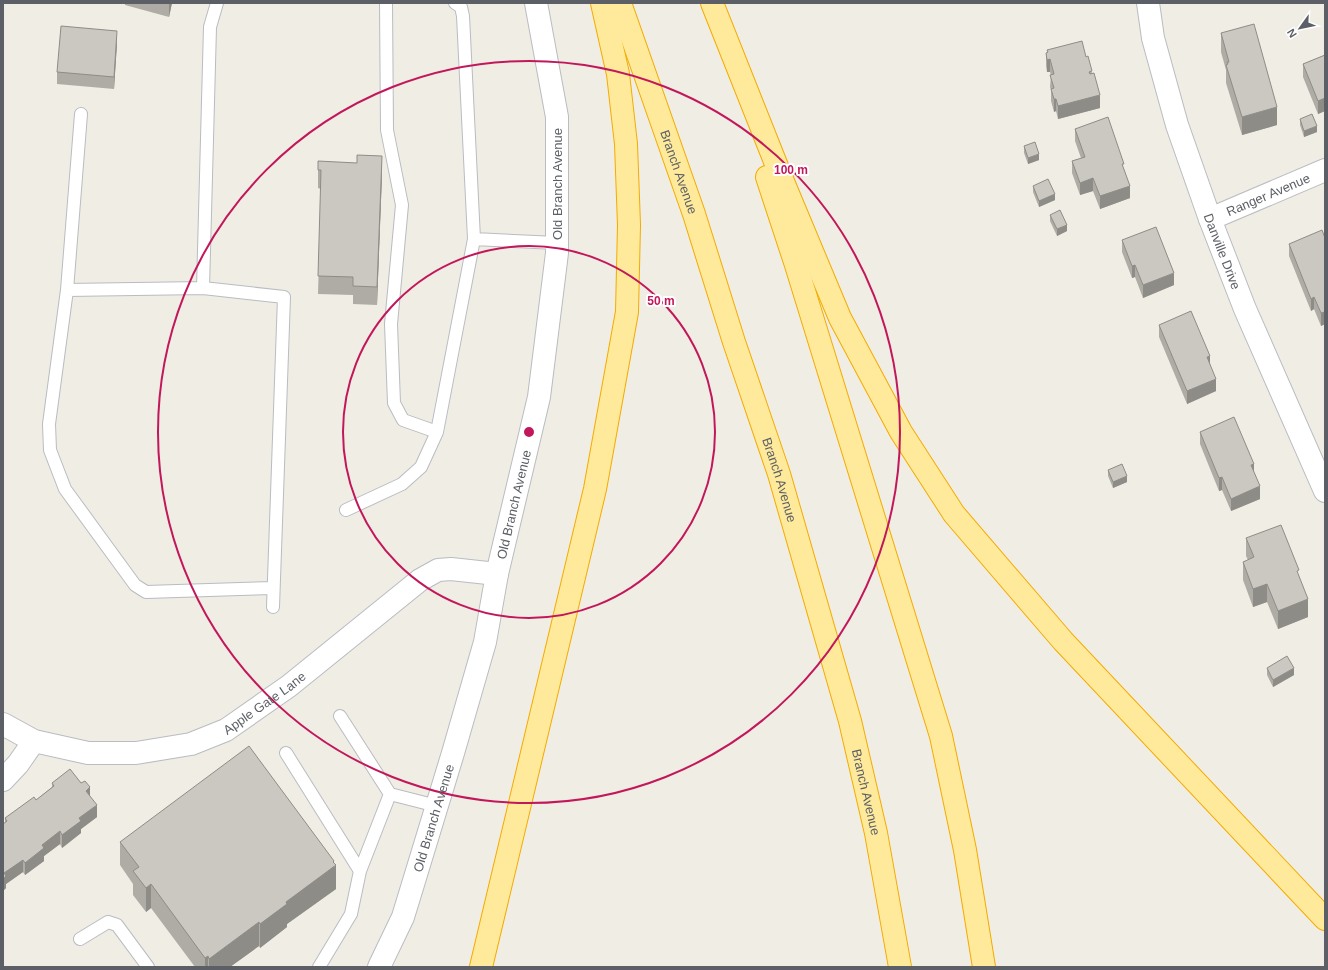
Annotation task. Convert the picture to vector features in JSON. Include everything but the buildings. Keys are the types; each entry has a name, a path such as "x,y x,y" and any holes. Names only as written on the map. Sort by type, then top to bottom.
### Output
{"highway":[{"path":"481,967 595,489 627,312 629,225 626,144 618,74 602,3"},
{"name":"Branch Avenue","path":"620,3 694,214 734,342 781,481 850,721 876,832 900,967"},
{"path":"711,3 840,318 901,432 954,514 1063,641 1325,919"},
{"path":"711,3 798,273 941,736 965,850 984,967"}],"street":[{"name":"Old Branch Avenue","path":"379,967 403,917 485,642 497,574 539,397 557,253 557,117 536,3"},
{"name":"Danville Drive","path":"1148,3 1153,38 1177,125 1210,219 1245,309 1325,491"},
{"name":"Ranger Avenue","path":"1210,219 1325,170"},
{"name":"Apple Gate Lane","path":"3,724 34,741 88,753 136,753 191,744 226,730 289,686 420,580 438,570 497,574"},
{"path":"3,780 18,764 34,741"}],"lane":[{"path":"203,288 210,27 217,3"},
{"path":"386,3 387,130 402,205 391,324 394,403 403,420 437,432"},
{"path":"346,510 402,484 421,467 437,432 474,239 463,16 459,4"},
{"path":"80,114 66,290 49,424 50,450 65,489 135,585 146,592 273,588"},
{"path":"474,239 557,242"},
{"path":"66,290 203,288 284,297 273,608"},
{"path":"340,716 390,794 437,806"},
{"path":"286,753 360,871"},
{"path":"319,967 351,914 360,871 390,794"},
{"path":"80,940 108,922 116,925 148,967"}]}
